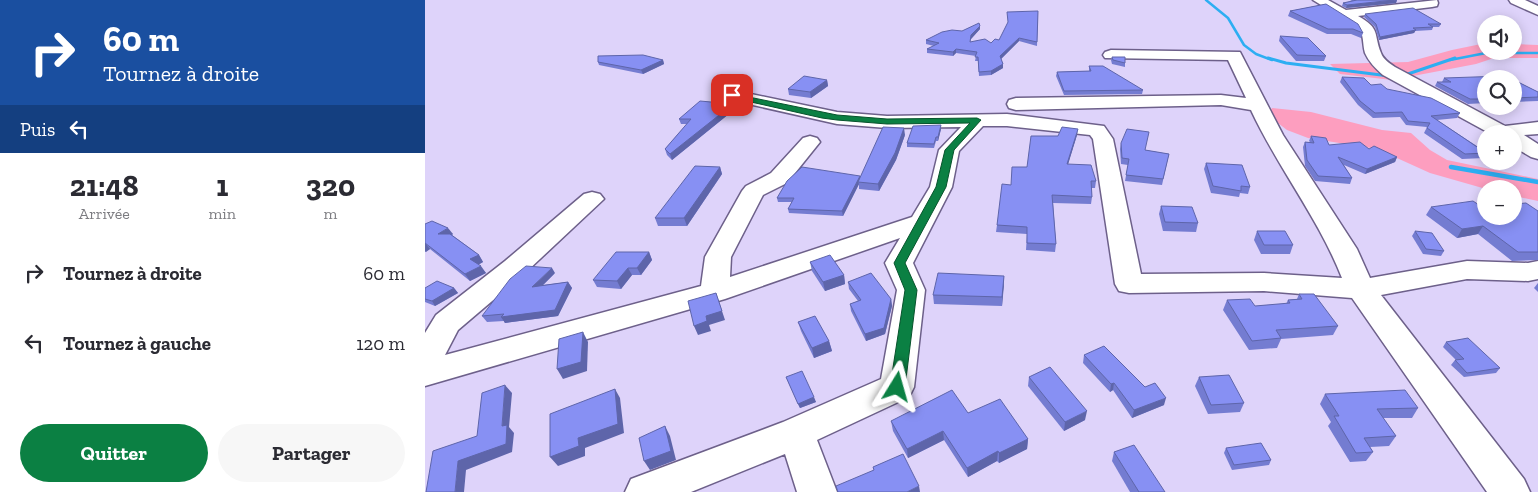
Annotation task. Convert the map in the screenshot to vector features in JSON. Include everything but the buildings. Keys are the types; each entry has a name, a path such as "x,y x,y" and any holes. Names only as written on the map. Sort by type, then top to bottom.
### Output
{"street":[{"path":"1319,0 1363,24 1369,31 1373,53 1379,63 1389,71 1489,125"},
{"path":"1344,14 1432,3 1425,0"},
{"path":"1515,0 1538,11"},
{"path":"1111,55 1234,55 1273,135 1344,249 1361,289 1511,492"},
{"path":"732,95 837,118 887,122 1007,120 1097,130 1103,139 1129,284 1264,282 1361,289 1467,270 1527,272 1538,270"},
{"path":"1016,104 1221,100 1259,105"},
{"path":"645,492 796,433 897,387 911,290 899,263 941,187 949,150 977,120"},
{"path":"1522,132 1538,128"},
{"path":"715,292 718,257 754,191 779,178 810,142"},
{"path":"1522,144 1538,153"},
{"path":"425,361 447,323 515,267 592,199"},
{"path":"425,373 715,292 922,222"},
{"path":"796,433 817,492"}],"shaded area":[{"path":"1522,44 1538,45 1538,58 1522,58"},
{"path":"1477,45 1477,60 1488,60 1392,80 1340,74 1330,64 1408,62"},
{"path":"1272,108 1311,112 1382,130 1411,133 1430,150 1447,160 1477,166 1477,170 1495,170 1538,179 1538,201 1522,198 1522,180 1477,180 1477,186 1430,173 1377,149 1308,138 1287,130 1274,120 1270,112"}],"waterway":[{"path":"1206,0 1228,18 1244,45 1256,54 1272,60"},
{"path":"1450,60 1486,53 1538,53"},
{"path":"1268,58 1286,63 1389,76"},
{"path":"1402,76 1455,58"},
{"path":"1451,167 1538,182"}],"route":[{"path":"732,95 837,118 887,122 977,120 949,150 941,187 899,263 911,290 897,387"}]}
